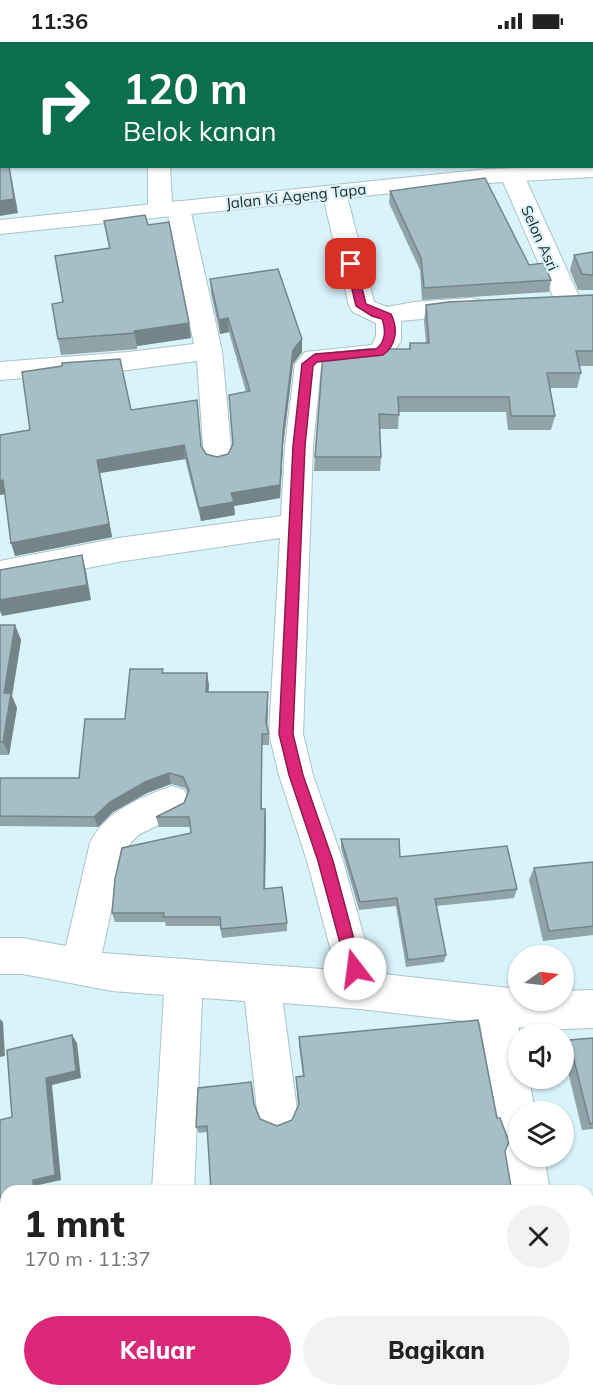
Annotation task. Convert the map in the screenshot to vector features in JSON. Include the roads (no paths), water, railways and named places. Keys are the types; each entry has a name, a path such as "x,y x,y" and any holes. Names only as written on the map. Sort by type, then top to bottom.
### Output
{"street":[{"path":"159,168 209,351 218,458"},
{"name":"Jalan Ki Ageng Tapa","path":"0,227 495,173 593,170"},
{"name":"Selon Asri","path":"495,173 569,301"},
{"path":"334,192 362,306 375,314 387,316 446,307 499,304"},
{"path":"360,990 325,861 296,775 286,734 299,446 308,364 315,358 379,353 386,348 389,337 390,326 387,316"},
{"path":"0,371 128,361 209,351"},
{"path":"0,573 118,550 295,525"},
{"path":"80,967 108,843 126,824 172,801"},
{"path":"0,956 23,956 112,973 360,990 542,1011 593,1010"},
{"path":"172,1185 184,978"},
{"path":"262,984 277,1110"},
{"path":"496,1007 513,1101"},
{"path":"525,1167 529,1185"}]}
